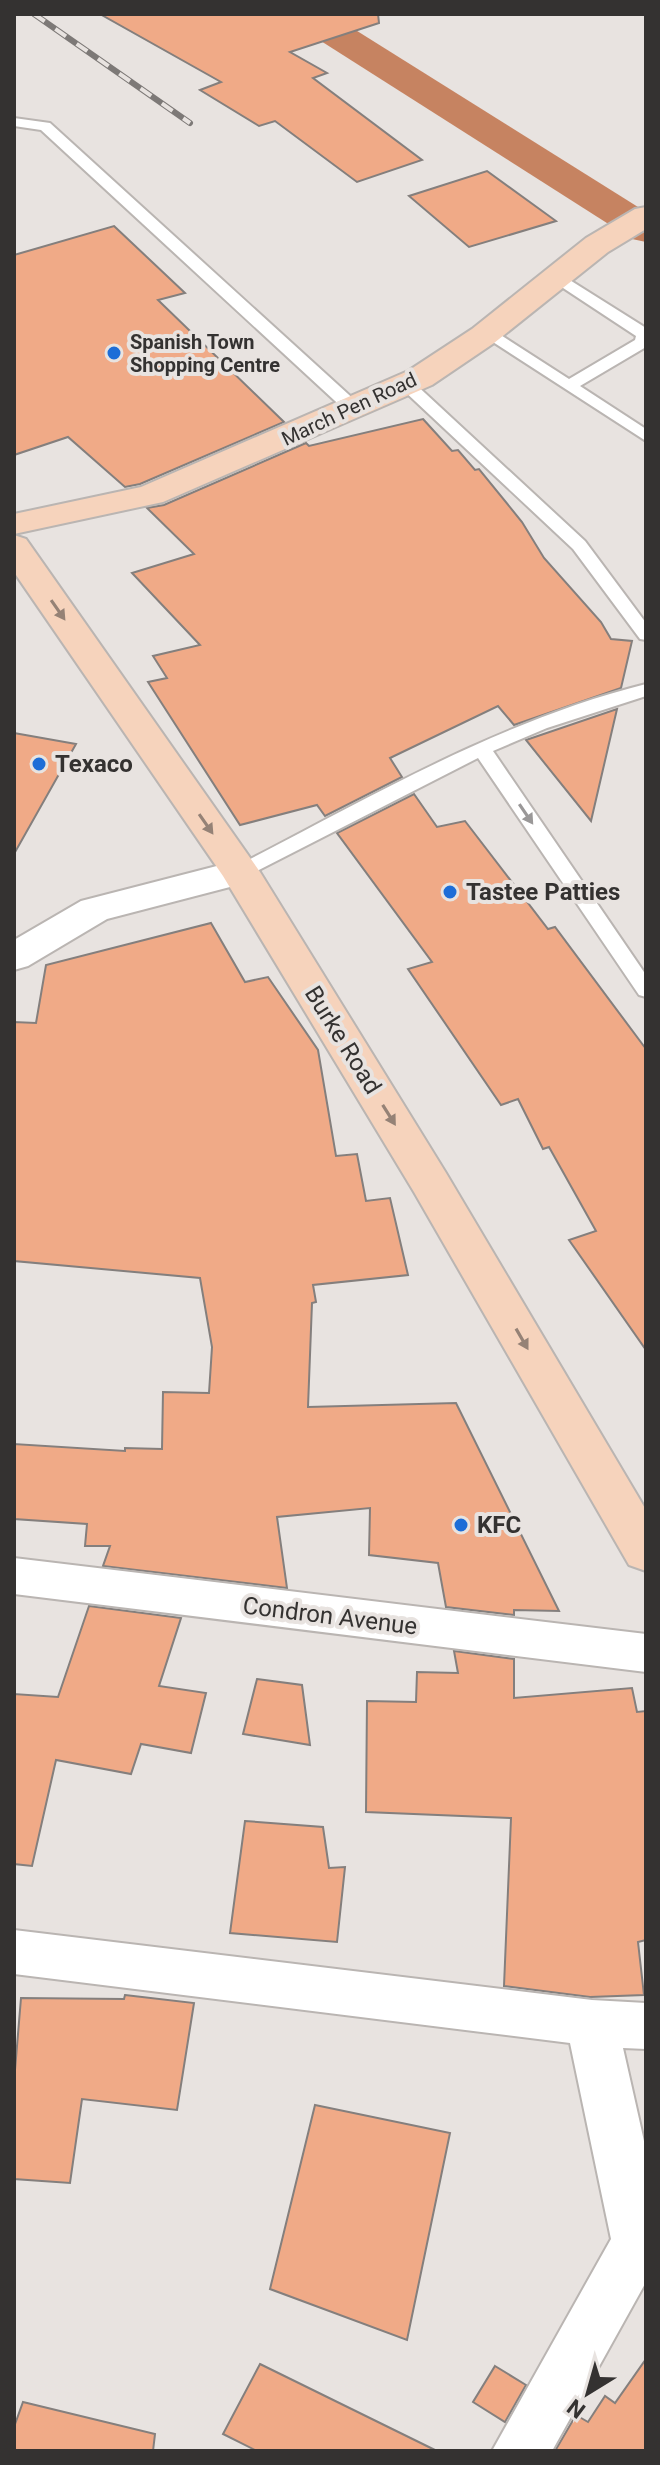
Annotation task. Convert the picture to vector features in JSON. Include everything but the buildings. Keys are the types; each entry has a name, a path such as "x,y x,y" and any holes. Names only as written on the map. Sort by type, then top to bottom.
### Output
{"main road":[{"name":"March Pen Road","path":"14,524 151,495 406,384 487,333 597,245 646,216"},
{"name":"Burke Road","path":"14,546 240,872 431,1184 646,1552"}],"street":[{"path":"14,957 94,910 240,872"},
{"name":"Condron Avenue","path":"14,1576 646,1653"},
{"path":"14,1952 592,2023 646,2026"},
{"path":"521,2451 639,2242 592,2023"}],"lane":[{"path":"14,122 45,126 353,408"},
{"path":"557,277 645,335 642,343 569,386"},
{"path":"487,333 646,436"},
{"path":"406,384 579,545 646,635"},
{"path":"240,872 482,750 545,722 646,690"},
{"path":"482,750 646,990"}],"waterway":[{"path":"304,14 646,230"}],"railway":[{"path":"34,14 190,123"}],"place":[{"name":"Spanish Town Shopping Centre","path":"114,353"},
{"name":"Texaco","path":"39,764"},
{"name":"Tastee Patties","path":"450,892"},
{"name":"KFC","path":"461,1525"}]}
